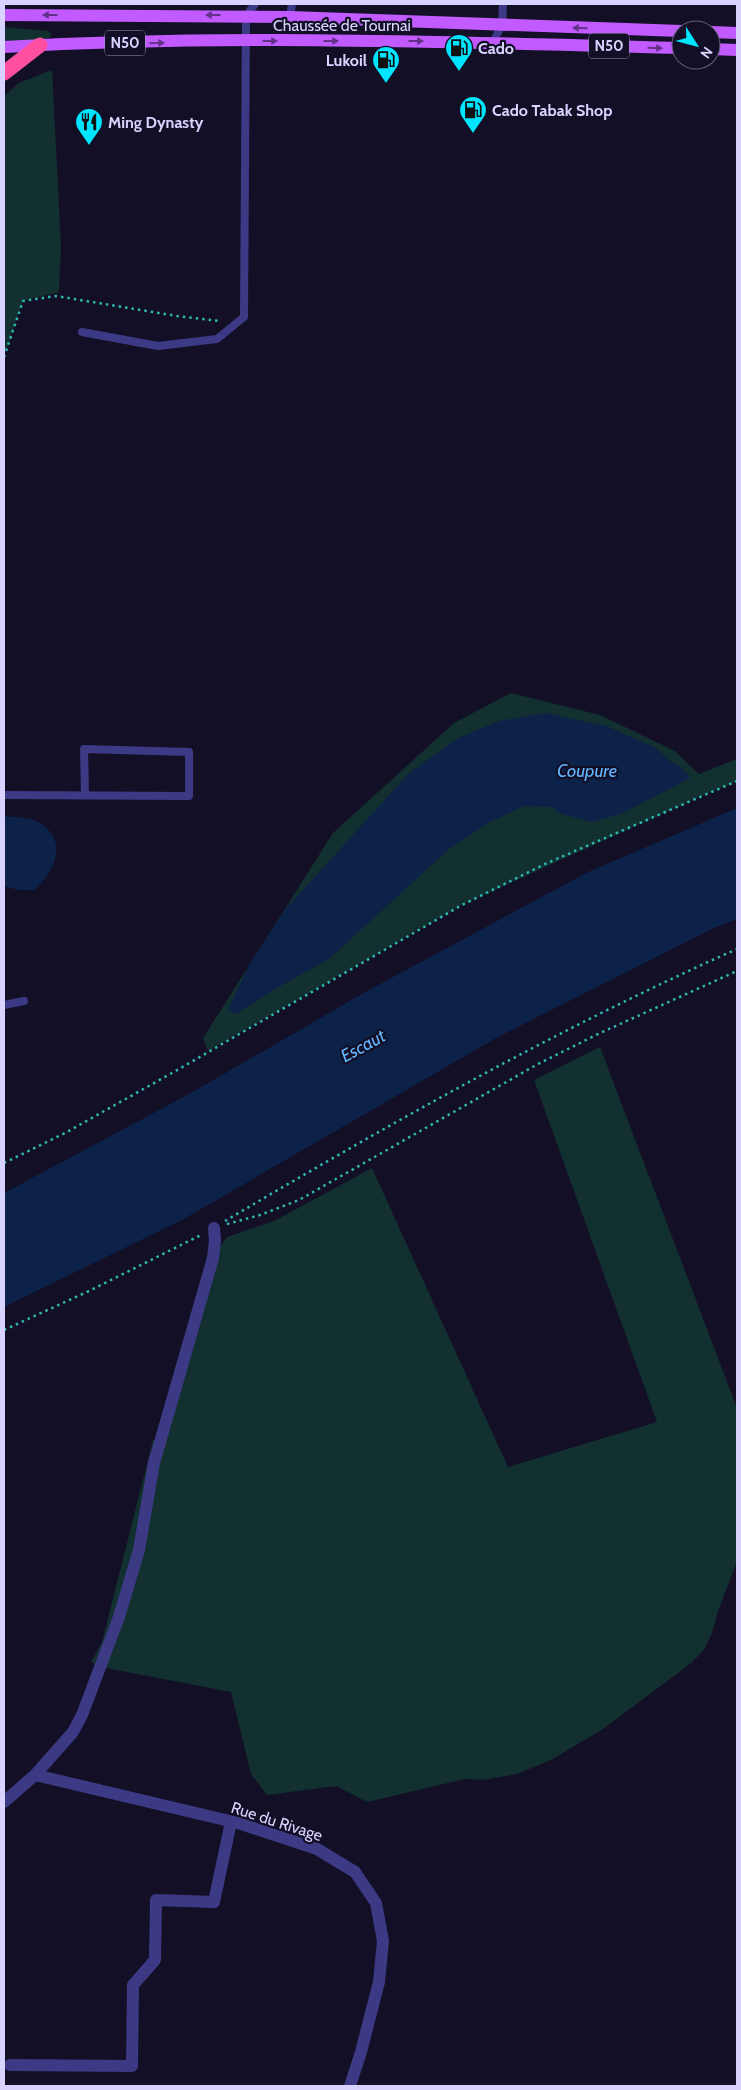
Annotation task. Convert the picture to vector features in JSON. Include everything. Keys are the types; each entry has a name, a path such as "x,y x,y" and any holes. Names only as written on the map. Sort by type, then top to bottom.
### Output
{"highway":[{"path":"4,73 40,45"}],"main road":[{"name":"Chaussée de Tournai","path":"4,15 246,16 291,10 502,25 671,31"},
{"path":"721,32 737,33"},
{"name":"Chaussée de Tournai","path":"4,47 247,41 492,42 671,48"},
{"path":"721,49 737,50"}],"street":[{"path":"4,1802 35,1775 73,1732 82,1715 119,1617 139,1550 154,1462 213,1258 214,1228"},
{"name":"Rue du Rivage","path":"35,1775 231,1822 317,1849 355,1872 376,1903 383,1941 379,1982 350,2086"},
{"path":"10,2065 132,2066 134,1985 155,1960 156,1900 214,1902 231,1822"}],"lane":[{"path":"82,332 158,346 217,339 244,317 246,16 255,4"},
{"path":"492,42 502,25 503,4"},
{"path":"4,795 189,796 189,752 84,749 85,795"},
{"path":"4,1005 24,1001"}],"path":[{"path":"4,358 23,301 56,296 222,322 233,327"},
{"path":"4,1163 66,1132 162,1079 462,905 545,864 737,781"},
{"path":"214,1228 418,1111 545,1042 634,996 737,949"},
{"path":"214,1228 260,1215 299,1200 538,1064 598,1034 737,971"},
{"path":"4,1330 89,1291 188,1241"}],"green space":[{"path":"4,27 48,31 52,34 49,38 4,43"},
{"path":"52,70 61,245 59,292 23,301 4,357 4,96 19,83"},
{"name":"Coupure","path":"511,693 600,715 675,751 699,774 737,759 737,782 715,790 462,905 208,1051 203,1038 333,833 454,723"},
{"path":"600,1047 737,1408 737,1561 718,1611 712,1633 704,1650 690,1664 603,1729 551,1760 517,1774 483,1780 465,1779 367,1802 336,1786 267,1795 251,1774 231,1692 111,1669 91,1662 102,1642 153,1440 165,1444 214,1255 227,1237 276,1220 372,1168 508,1467 657,1422 534,1080"}],"water":[{"name":"Coupure","path":"545,713 606,726 656,748 670,761 683,769 690,778 621,814 591,822 559,813 552,807 524,806 488,823 449,849 329,959 275,989 236,1014 228,1010 249,965 284,911 409,773 460,737 499,721"},
{"name":"Escaut","path":"737,808 737,919 714,928 498,1037 182,1220 4,1307 4,1193 191,1093 367,991 588,872"},
{"path":"4,816 34,820 48,829 54,838 56,856 53,865 42,883 34,890 18,890 4,886"}],"place":[{"name":"Cado","path":"459,72"},
{"name":"Lukoil","path":"386,84"},
{"name":"Cado Tabak Shop","path":"473,134"},
{"name":"Ming Dynasty","path":"89,146"}]}
